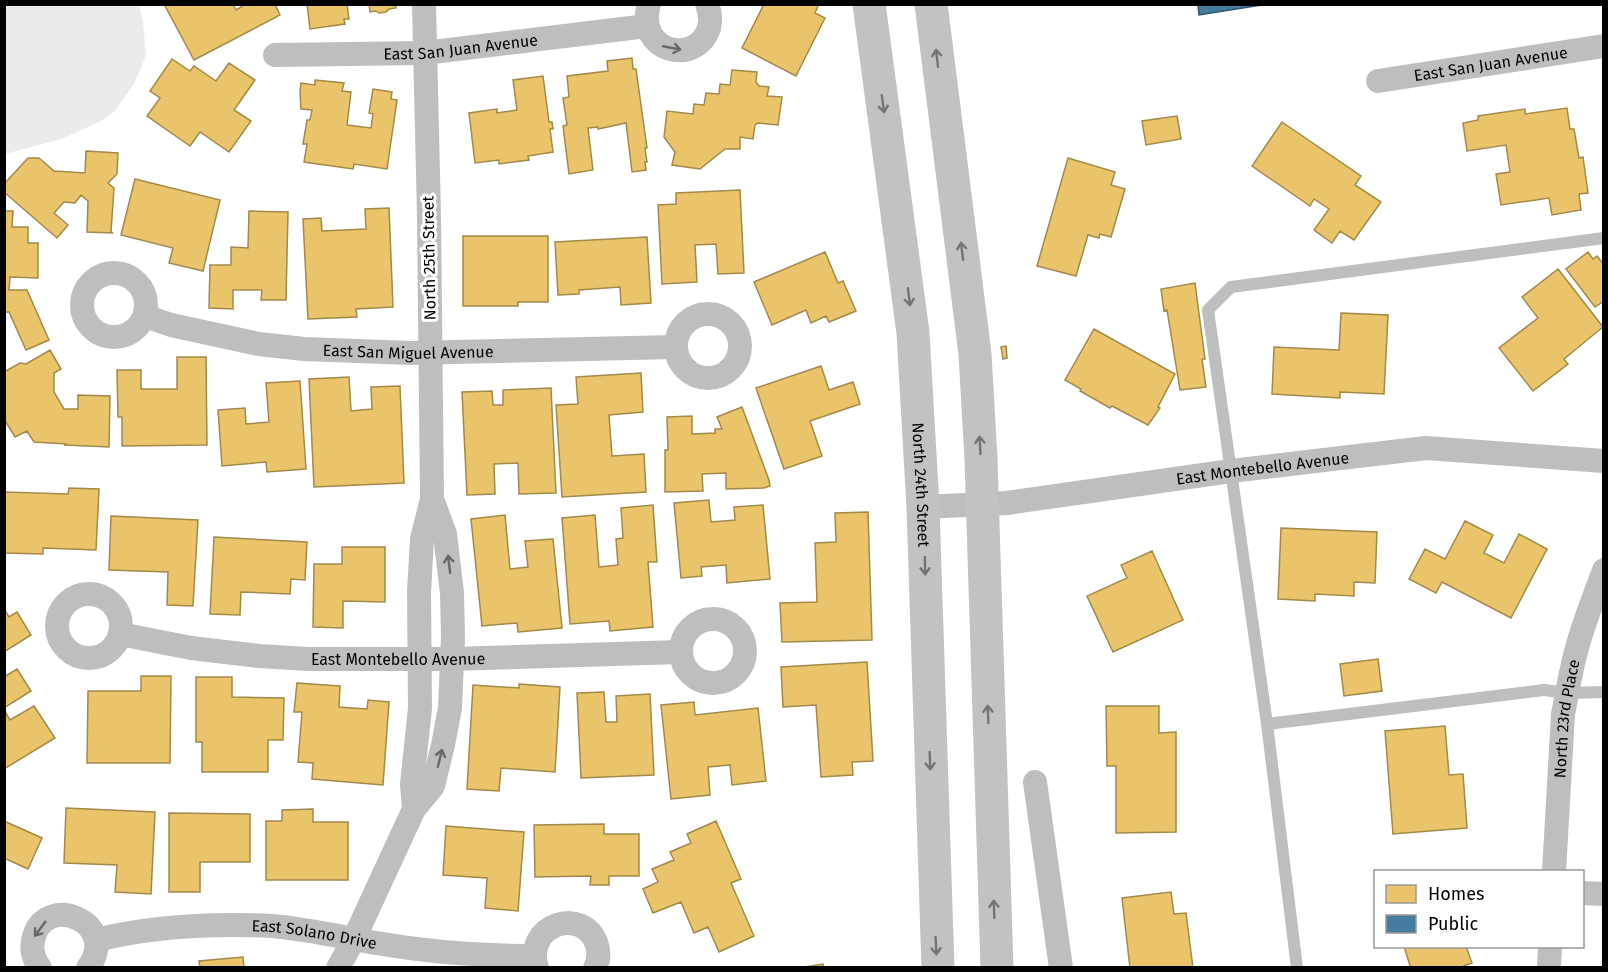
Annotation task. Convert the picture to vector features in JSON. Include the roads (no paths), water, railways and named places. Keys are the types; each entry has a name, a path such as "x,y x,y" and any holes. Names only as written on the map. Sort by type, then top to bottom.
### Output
{"main road":[{"name":"North 24th Street","path":"869,4 913,333 923,507 938,968"},
{"path":"931,4 975,354 997,968"}],"street":[{"name":"North 25th Street","path":"414,809 412,784 420,708 419,592 422,539 432,499 424,4"},
{"name":"East San Juan Avenue","path":"275,55 424,52 648,15 651,35 657,43 666,48 686,49 695,45 708,30 710,20 706,4"},
{"name":"East San Juan Avenue","path":"1378,81 1604,46"},
{"name":"East San Miguel Avenue","path":"145,316 171,325 259,344 304,349 411,353 676,347"},
{"name":"East Montebello Avenue","path":"923,507 1008,503 1231,471 1426,448 1604,461"},
{"name":"North 25th Street","path":"339,968 414,809 433,786 443,745 450,708 452,593 445,534 432,499"},
{"name":"North 23rd Place","path":"1554,870 1563,714 1570,673 1604,570"},
{"name":"East Montebello Avenue","path":"120,634 191,648 308,659 452,659 680,652"},
{"path":"1035,782 1061,968"},
{"path":"1584,893 1604,894"},
{"path":"40,968 33,955 34,934 47,919 67,914 86,922 96,940 96,951 88,968"},
{"name":"East Solano Drive","path":"96,940 141,931 191,926 274,927 456,954 536,962 536,945 541,935 559,923 570,923 590,932 596,942 598,952 596,968"},
{"path":"1549,968 1550,948"}],"lane":[{"path":"1297,968 1267,724 1208,310 1231,287 1604,238"},
{"path":"1267,724 1544,690 1568,693 1604,692"}]}
